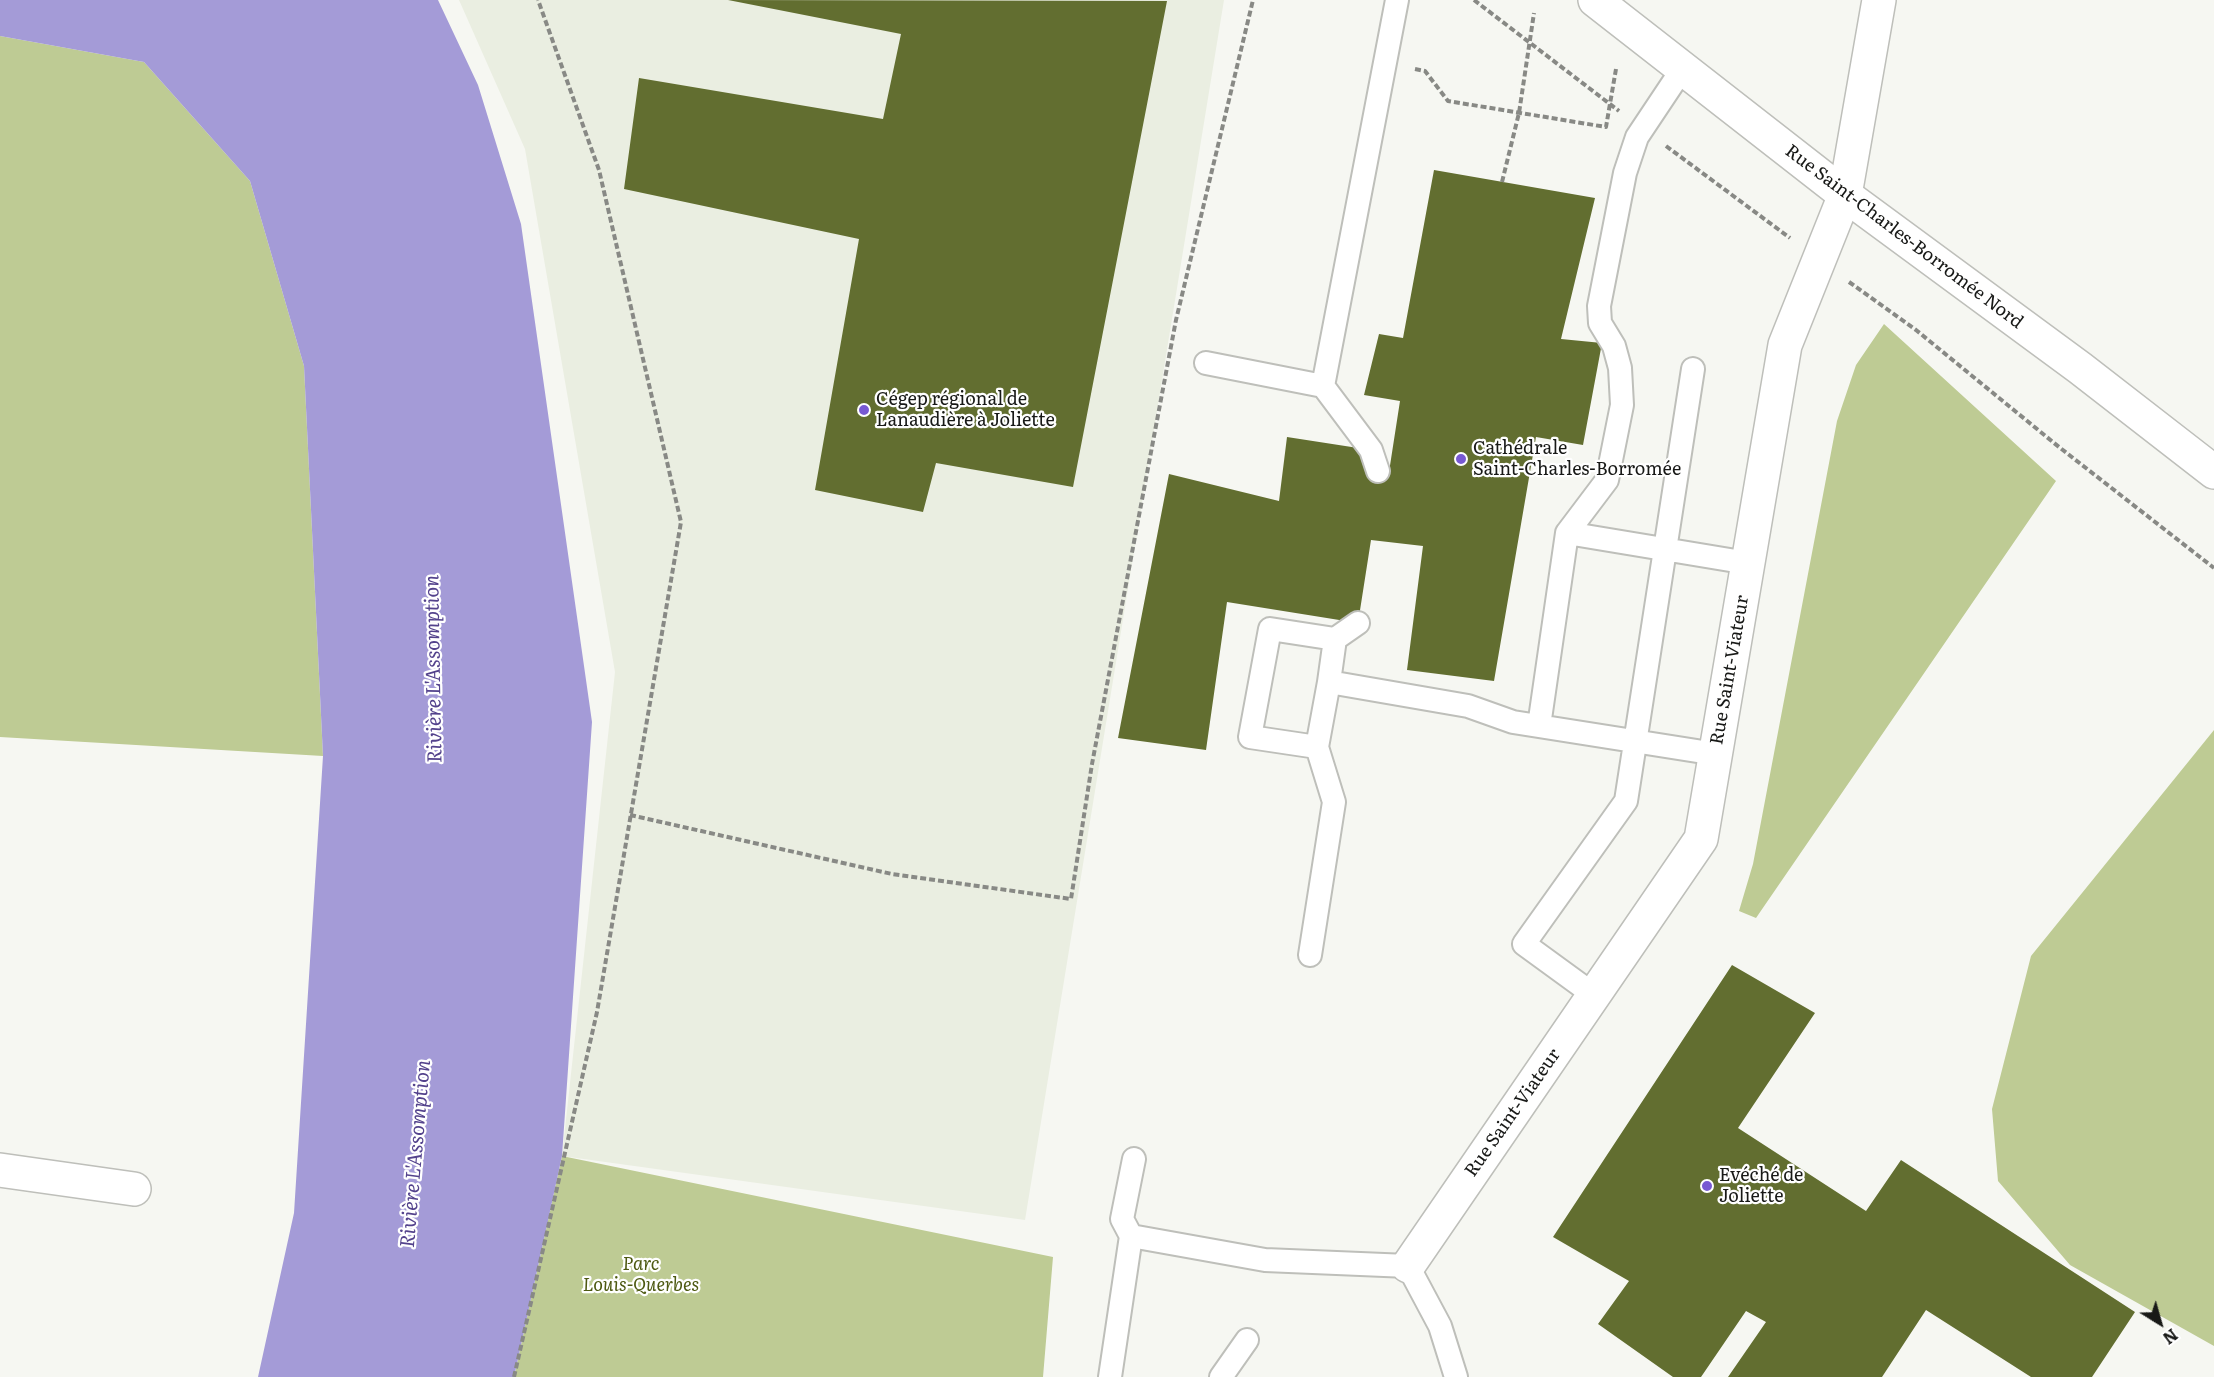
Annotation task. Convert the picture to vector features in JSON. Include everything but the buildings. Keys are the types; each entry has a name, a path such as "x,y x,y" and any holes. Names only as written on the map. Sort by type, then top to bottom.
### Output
{"street":[{"name":"Rue Saint-Charles-Borromée Nord","path":"1595,0 1845,195 2080,368 2214,471"},
{"name":"Rue Saint-Viateur","path":"1408,1266 1701,839 1785,345 1845,195 1879,0"},
{"path":"0,1170 134,1189"}],"lane":[{"path":"1323,386 1396,0"},
{"path":"1539,726 1567,533 1607,480 1622,405 1620,368 1614,346 1600,323 1599,306 1625,173 1637,137 1683,68"},
{"path":"1206,363 1323,386 1371,450 1378,471"},
{"path":"1594,996 1524,944 1626,801 1693,369"},
{"path":"1567,533 1748,563"},
{"path":"1317,747 1250,737 1270,629 1335,639 1358,623"},
{"path":"1310,955 1334,802 1317,747 1335,639"},
{"path":"1329,682 1468,706 1513,722 1716,754"},
{"path":"1110,1377 1131,1236 1122,1219 1134,1159"},
{"path":"1131,1236 1265,1260 1408,1266 1440,1326 1456,1377"},
{"path":"1221,1377 1247,1340"}],"path":[{"path":"514,1377 597,1012 681,522 599,170 538,0"},
{"path":"630,815 892,874 1071,900 1092,764 1176,320 1253,0"},
{"path":"1502,182 1519,113 1533,13"},
{"path":"1414,69 1425,71 1448,101 1606,127 1616,69"}],"shaded area":[{"name":"Cégep régional de Lanaudière à Joliette","path":"459,0 1224,0 1025,1220 562,1156 615,672 525,149"}],"green space":[{"path":"0,36 144,62 250,181 304,366 323,756 0,737"},
{"path":"1884,324 2056,481 1756,918 1739,911 1753,864 1837,421 1856,365"},
{"path":"2214,730 2214,1346 2070,1265 1998,1181 1992,1109 2031,956"},
{"name":"Parc Louis-Querbes","path":"562,1156 1053,1257 1043,1377 514,1377"}],"water":[{"name":"Rivière L'Assomption","path":"0,0 438,0 478,85 521,224 592,722 562,1156 514,1377 258,1377 294,1213 323,756 304,366 250,181 144,62 0,36"}],"place":[{"name":"Cégep régional de Lanaudière à Joliette","path":"864,410"},
{"name":"Cathédrale Saint-Charles-Borromée","path":"1461,459"},
{"name":"Evéché de Joliette","path":"1707,1186"}]}
